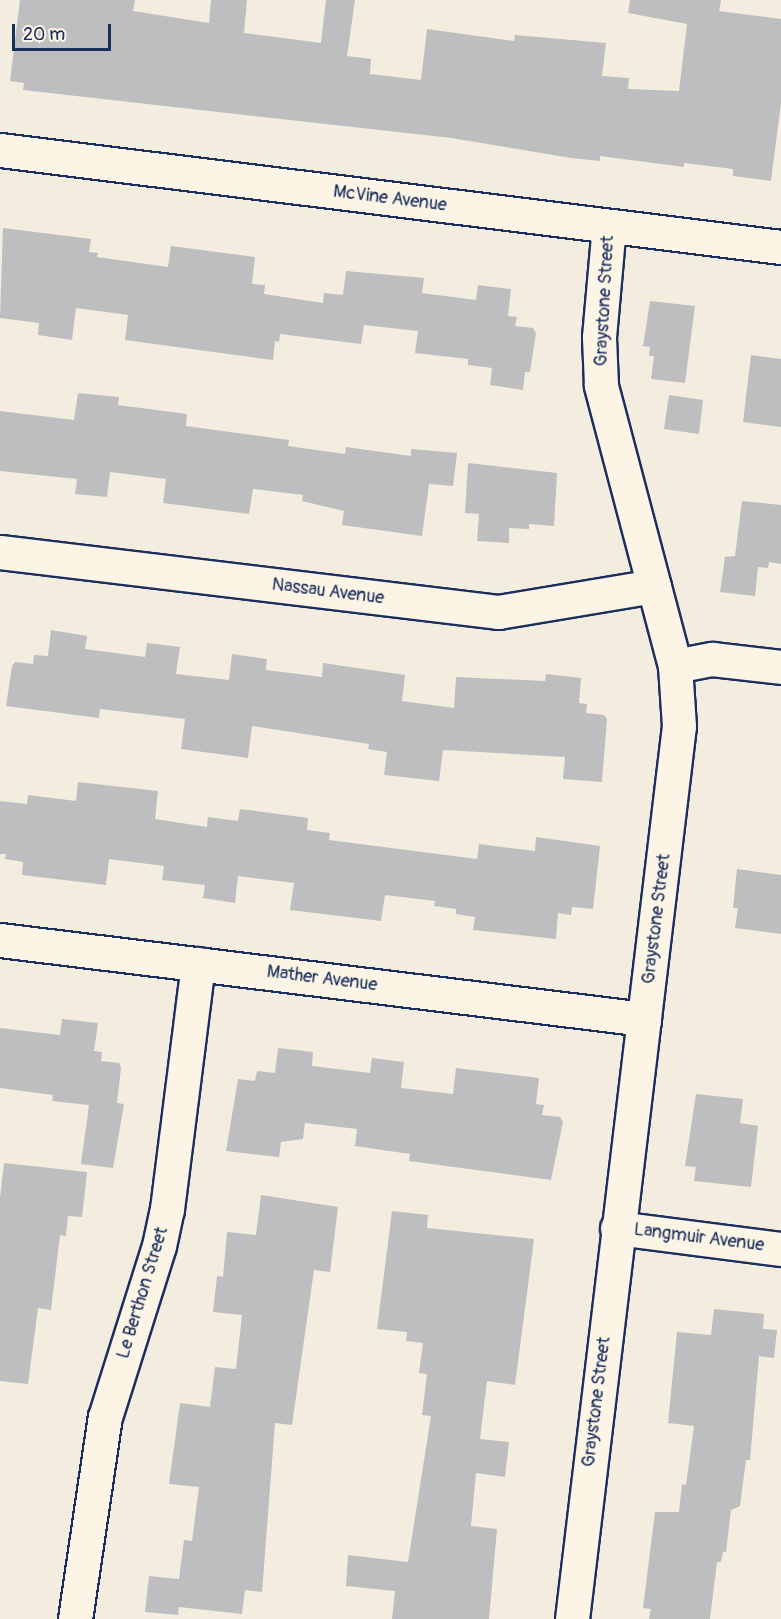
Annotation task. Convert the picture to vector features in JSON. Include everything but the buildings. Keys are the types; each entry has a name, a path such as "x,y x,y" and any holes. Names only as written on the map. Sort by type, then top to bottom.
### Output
{"street":[{"name":"McVine Avenue","path":"0,150 781,247"},
{"name":"Graystone Street","path":"572,1619 617,1228 677,756 675,666 612,439 601,385 599,337 609,226"},
{"name":"Nassau Avenue","path":"0,552 498,612 654,586"},
{"path":"675,666 712,659 781,667"},
{"name":"Mather Avenue","path":"0,940 644,1019"},
{"name":"Le Berthon Street","path":"75,1619 104,1425 167,1209 198,964"},
{"name":"Langmuir Avenue","path":"617,1228 781,1249"}]}
